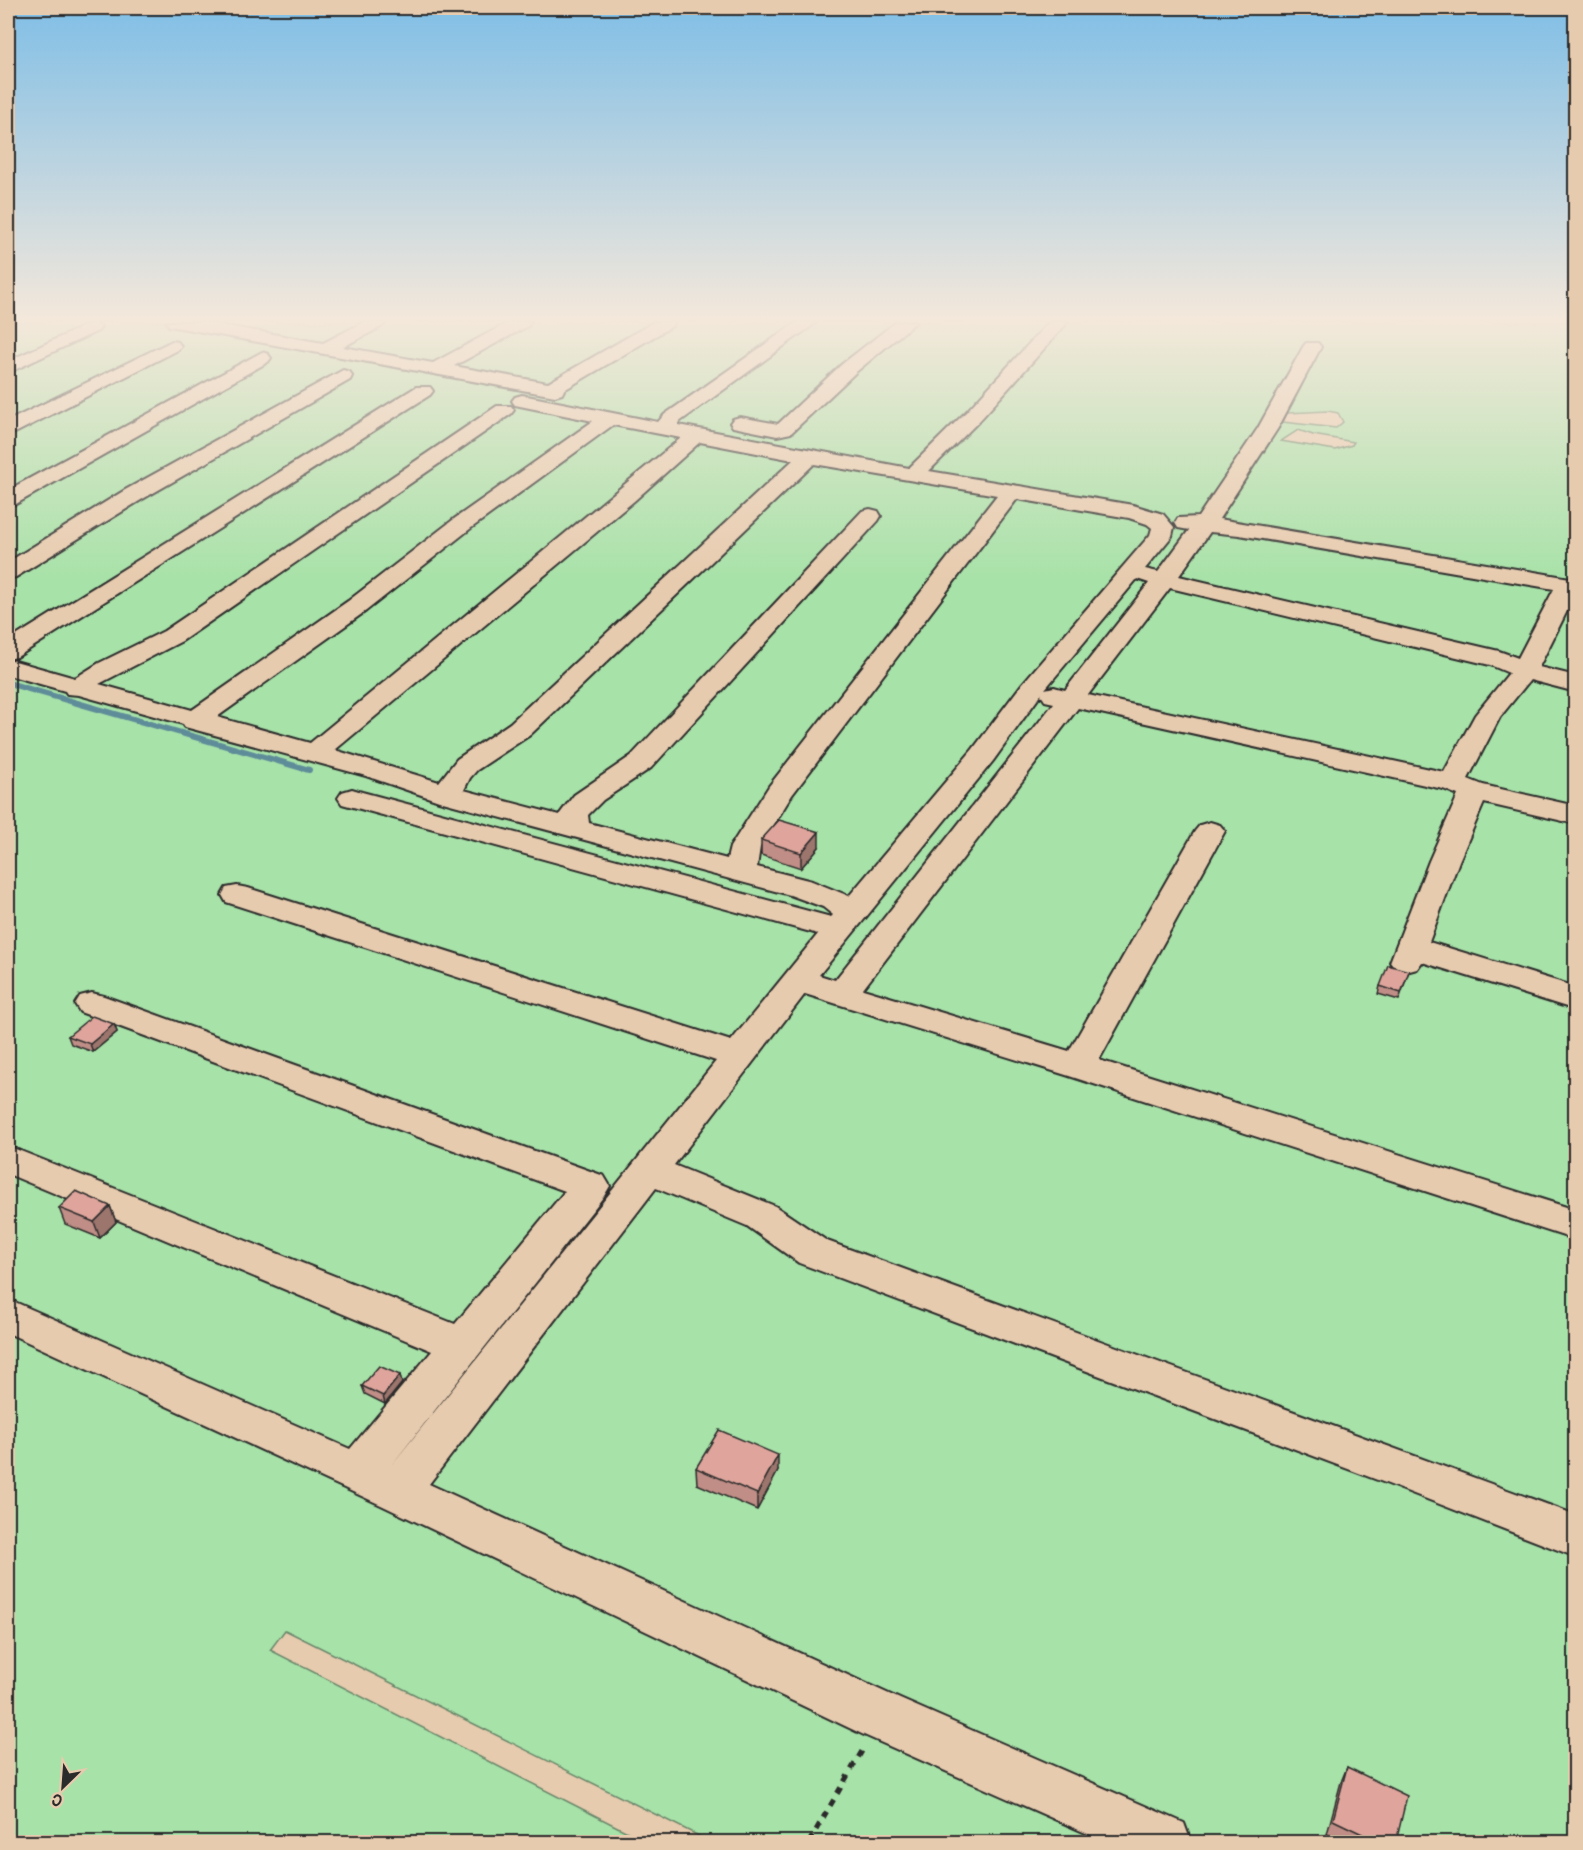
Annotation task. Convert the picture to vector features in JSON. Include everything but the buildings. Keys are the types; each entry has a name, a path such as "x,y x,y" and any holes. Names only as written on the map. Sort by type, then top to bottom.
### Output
{"street":[{"path":"8,429 49,408"},
{"path":"8,499 171,408"},
{"path":"8,572 134,495 286,408"},
{"path":"8,652 395,408"},
{"path":"76,688 108,668 173,636 510,408"},
{"path":"573,408 616,410 681,420 808,457 1133,512 1161,523 1205,524 1239,528 1572,585 1524,671 1488,716 1463,787 1444,861 1410,955 1575,999"},
{"path":"611,408 616,410"},
{"path":"314,754 590,526 681,420 696,408"},
{"path":"723,420 777,430 784,429 806,408"},
{"path":"914,474 980,408"},
{"path":"842,993 1164,580 1205,524 1279,408"},
{"path":"194,721 349,613 471,517 616,410"},
{"path":"449,795 450,784 458,773 515,733 808,457"},
{"path":"742,873 741,861 745,847 779,792 1012,491"},
{"path":"576,829 573,817 578,807 590,795 620,779 641,762 870,516"},
{"path":"377,1483 651,1171 845,921 983,754 1031,690 1161,536 1163,527 1161,523"},
{"path":"1129,572 1476,653 1499,659 1524,671 1575,684"},
{"path":"8,668 376,770 449,795 801,888 834,900 845,921"},
{"path":"1031,690 1463,787 1575,815"},
{"path":"352,798 845,921"},
{"path":"1078,1066 1210,831"},
{"path":"237,895 739,1056"},
{"path":"798,980 1078,1066 1575,1225"},
{"path":"92,1004 591,1186 462,1345 377,1483"},
{"path":"8,1159 462,1345"},
{"path":"651,1171 761,1216 813,1252 1404,1470 1575,1536"},
{"path":"8,1315 882,1717 1165,1842"}],"path":[{"path":"809,1842 882,1717"}],"green space":[{"path":"8,408 1575,408 1575,1842 711,1842 285,1630 270,1650 647,1842 8,1842","holes":["1328,411 1338,413 1343,422 1336,428 1283,422 1287,413","1298,430 1354,442 1352,445 1335,450 1281,441"]}],"waterway":[{"path":"8,683 309,770"}]}
